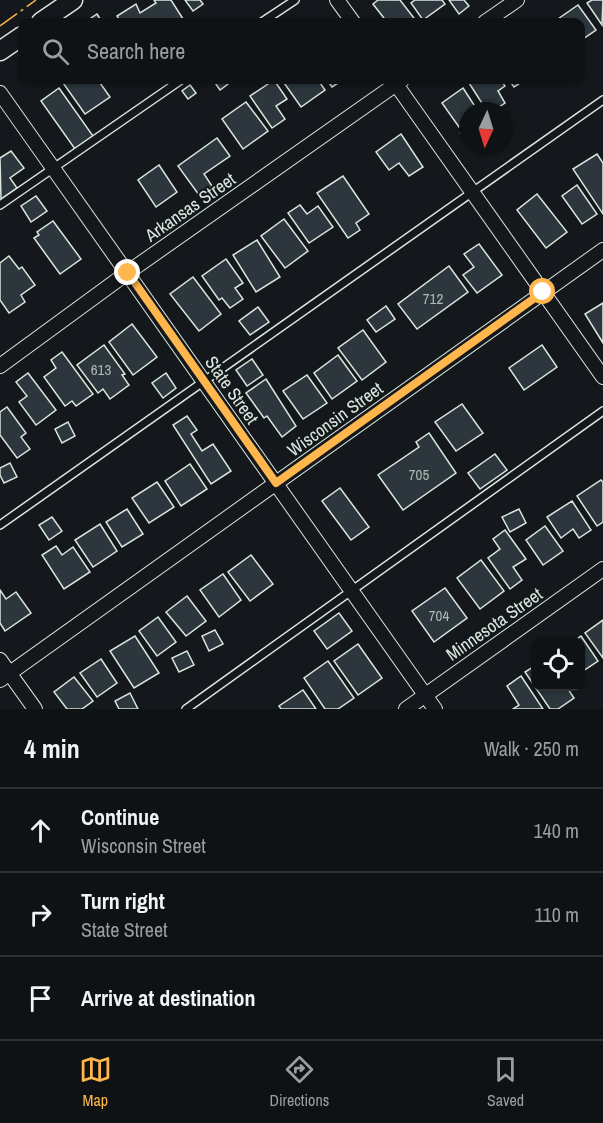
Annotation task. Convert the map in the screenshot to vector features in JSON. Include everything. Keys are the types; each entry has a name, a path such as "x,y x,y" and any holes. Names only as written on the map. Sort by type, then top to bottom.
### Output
{"street":[{"path":"47,18 73,0"},
{"path":"337,0 349,18"},
{"path":"491,18 517,0"},
{"path":"0,51 18,39"},
{"name":"Arkansas Street","path":"0,366 393,84"},
{"path":"399,84 472,192 603,377"},
{"name":"State Street","path":"0,93 435,709"},
{"name":"Wisconsin Street","path":"5,677 603,250"},
{"name":"Minnesota Street","path":"406,709 603,569"},
{"path":"0,660 5,677 35,709"}],"lane":[{"path":"268,18 295,0"},
{"path":"0,206 175,84"},
{"path":"0,525 603,100"},
{"path":"186,709 603,411"}],"building":[{"path":"154,0 171,0 182,18 118,18 117,16 136,4 140,13 156,3"},
{"path":"185,0 200,0 203,4 193,11"},
{"path":"378,0 400,0 414,18 384,18 373,4"},
{"path":"415,0 442,0 445,4 426,18 422,18 411,3"},
{"path":"449,0 464,0 469,6 459,14"},
{"path":"592,0 603,0 602,25 587,3"},
{"path":"578,5 596,30 585,38 585,18 559,18"},
{"path":"64,84 101,84 110,97 85,114"},
{"path":"216,84 228,84 220,90"},
{"path":"268,84 277,84 287,99 276,106 285,119 272,128 250,96"},
{"path":"285,84 321,84 325,90 301,107"},
{"path":"470,84 504,84 505,86 498,91 504,102 481,102"},
{"path":"190,85 196,93 188,99 182,91"},
{"path":"59,88 93,136 75,149 41,101"},
{"path":"463,88 472,102 459,102 459,127 442,103"},
{"path":"246,102 268,131 243,149 222,119"},
{"path":"401,134 423,167 409,176 399,163 389,170 376,152"},
{"path":"217,138 230,156 204,174 212,186 199,195 178,166"},
{"path":"11,151 24,168 10,178 17,188 1,199 0,158"},
{"path":"597,154 603,163 603,214 573,169"},
{"path":"159,165 177,192 156,207 138,180"},
{"path":"343,176 369,214 356,223 360,230 348,238 317,193"},
{"path":"577,185 597,214 582,224 562,196"},
{"path":"537,194 567,232 546,248 517,210"},
{"path":"36,196 47,211 31,222 21,206"},
{"path":"300,205 307,214 318,206 333,227 309,243 288,213"},
{"path":"284,219 308,251 285,268 261,236"},
{"path":"53,221 81,259 60,274 34,238 39,235 37,232"},
{"path":"257,240 280,277 256,292 233,255"},
{"path":"479,244 502,275 477,293 463,275 474,267 464,254"},
{"path":"9,256 19,269 22,267 35,285 21,295 25,302 9,313 0,300 0,263"},
{"path":"226,259 243,283 235,288 243,299 230,308 222,298 219,300 202,276"},
{"path":"449,266 468,292 417,329 398,304"},
{"path":"193,277 221,314 199,331 170,294"},
{"path":"603,303 603,343 585,314"},
{"path":"386,306 395,319 376,332 367,320"},
{"path":"258,307 269,322 250,335 239,321"},
{"path":"132,324 157,357 133,375 109,342"},
{"path":"363,330 386,362 362,380 338,348"},
{"path":"104,345 125,374 122,375 129,385 110,399 103,389 98,393 77,365"},
{"path":"542,345 557,367 524,390 509,368"},
{"path":"62,352 93,394 76,406 72,401 65,406 44,377 56,368 51,360"},
{"path":"338,355 357,381 332,399 314,373"},
{"path":"252,359 263,375 247,386 236,370"},
{"path":"28,373 56,410 36,425 19,402 27,396 16,382"},
{"path":"166,373 176,388 163,398 152,383"},
{"path":"307,375 327,403 303,419 283,391"},
{"path":"266,379 296,426 282,437 267,416 264,418 246,393"},
{"path":"462,404 483,433 456,451 435,422"},
{"path":"7,407 26,433 21,437 30,449 17,458 0,435 0,412"},
{"path":"187,416 197,430 191,434 202,451 213,444 231,471 211,484 173,425"},
{"path":"68,422 75,436 62,443 55,429"},
{"path":"429,433 456,473 403,510 378,475 419,447 416,442"},
{"path":"495,454 507,470 480,489 468,473"},
{"path":"10,463 17,477 4,483 0,475 0,468"},
{"path":"190,464 207,489 181,506 165,481"},
{"path":"601,480 603,482 603,522 597,526 577,496"},
{"path":"157,482 174,507 149,523 132,498"},
{"path":"340,488 369,527 351,540 322,501"},
{"path":"572,501 591,530 579,538 573,529 561,538 547,517"},
{"path":"127,509 143,534 122,547 106,522"},
{"path":"519,509 526,523 510,532 502,517"},
{"path":"52,517 62,531 49,540 39,525"},
{"path":"100,524 117,551 93,567 75,540"},
{"path":"545,526 563,551 543,565 526,540"},
{"path":"505,530 526,559 513,567 522,580 510,589 488,558 500,549 493,539"},
{"path":"56,546 62,555 73,547 90,572 64,589 42,555"},
{"path":"251,555 273,584 250,601 228,572"},
{"path":"481,560 504,591 480,609 457,578"},
{"path":"223,574 241,600 219,617 200,590"},
{"path":"445,588 467,618 434,642 412,611"},
{"path":"0,590 6,599 16,592 31,613 5,631 0,623"},
{"path":"187,596 206,621 186,636 166,612"},
{"path":"339,613 352,631 327,649 314,631"},
{"path":"158,617 176,642 157,656 139,631"},
{"path":"603,620 603,658 585,633"},
{"path":"215,630 223,644 209,651 202,636"},
{"path":"135,636 159,673 134,688 110,651"},
{"path":"585,642 598,661 585,670"},
{"path":"358,644 382,678 358,695 334,661"},
{"path":"187,651 194,665 179,672 172,658"},
{"path":"101,659 117,683 97,697 80,673"},
{"path":"328,661 354,698 338,709 325,709 304,678"},
{"path":"531,668 531,681 525,672"},
{"path":"521,676 543,709 513,709 519,705 507,686"},
{"path":"74,677 93,701 82,709 67,709 54,692"},
{"path":"303,690 316,709 281,709 279,706"},
{"path":"538,691 569,691 574,698 558,709 550,709"},
{"path":"130,693 138,709 119,709 115,701"}],"power":[{"path":"0,26 36,0"}],"route":[{"path":"128,273 276,483 543,292"}]}
